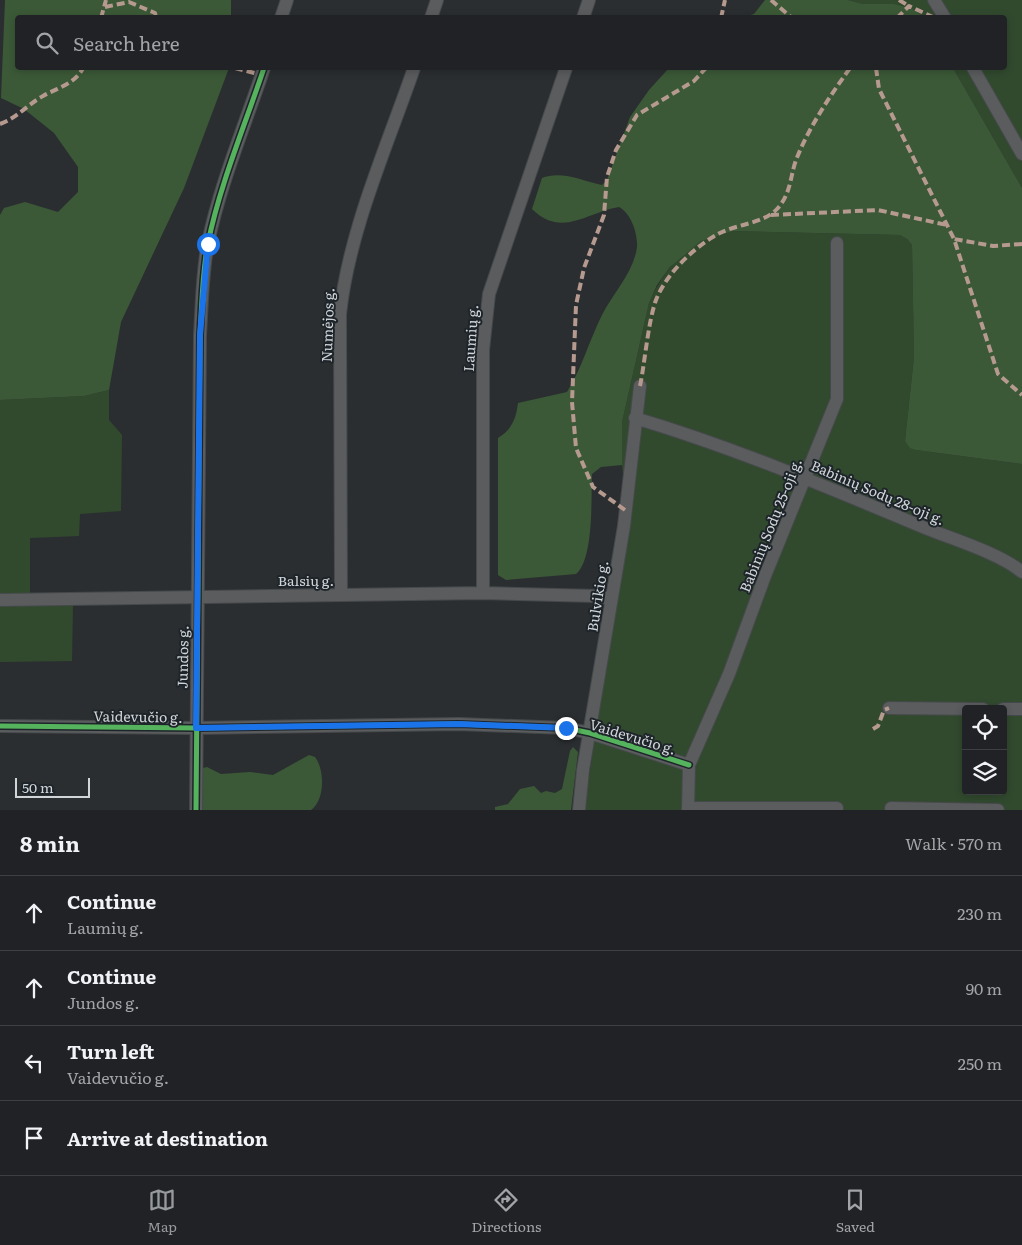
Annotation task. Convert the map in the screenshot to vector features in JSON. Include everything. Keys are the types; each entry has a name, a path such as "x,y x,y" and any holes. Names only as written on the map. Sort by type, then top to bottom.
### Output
{"street":[{"path":"282,15 287,0"},
{"path":"432,15 437,0"},
{"path":"584,15 589,0"},
{"path":"934,0 943,15"},
{"path":"198,595 200,335 203,283 208,244 218,205 263,70"},
{"name":"Numėjos g.","path":"340,596 340,314 344,278 360,223 413,70"},
{"name":"Laumių g.","path":"483,593 483,350 485,315 500,258 565,70"},
{"path":"975,70 1022,154"},
{"name":"Babinių Sodų 25-oji g.","path":"688,809 689,765 729,674 765,576 837,399 837,243"},
{"name":"Bulvikio g.","path":"579,810 583,770 624,526 640,386"},
{"name":"Babinių Sodų 28-oji g.","path":"635,418 695,436 805,478 991,555 1022,572"},
{"name":"Balsių g.","path":"0,600 198,595 340,596 483,593 596,596 611,599"},
{"name":"Jundos g.","path":"196,810 198,595"},
{"path":"889,708 962,709"},
{"path":"1007,709 1022,709"},
{"name":"Vaidevučio g.","path":"0,726 196,728 459,724 566,728 590,733 689,765"},
{"path":"688,809 837,808"},
{"path":"891,808 998,810"}],"green space":[{"path":"5,0 231,0 231,15 15,15 15,70 228,70 184,188 121,322 109,390 84,396 0,400 0,215 4,208 25,202 58,212 78,192 78,167 54,133 24,109 1,98"},
{"path":"765,0 848,0 863,4 894,4 912,9 922,15 750,15 754,14"},
{"path":"848,0 1022,0 1022,188 954,70 1007,70 1007,15 920,15 894,4 863,4"},
{"path":"667,70 954,70 1022,188 1022,464 916,450 910,448 905,441 914,357 912,245 907,239 900,235 733,231 701,241 670,267 657,285 649,303 622,422 622,465 601,467 592,474 589,542 582,566 576,574 506,580 498,575 498,438 513,423 518,403 567,392 577,374 602,315 632,265 637,247 633,224 627,214 619,207 565,223 543,218 532,209 542,178 557,175 602,185 607,180 630,117 649,90"},
{"path":"733,231 900,235 912,245 914,357 905,441 916,450 1022,464 1022,810 584,810 628,521 622,465 622,422 649,303 658,285 678,259 694,245 713,236"},
{"path":"109,390 109,420 122,435 121,511 80,514 79,536 30,538 30,593 0,593 0,400 84,396"},
{"path":"73,603 72,661 0,662 0,605"},
{"path":"573,747 578,752 571,810 495,810 495,807 508,804 520,789 534,786 541,793 546,791 555,793 562,789 570,751"},
{"path":"309,755 315,757 321,769 322,777 319,799 311,810 202,810 203,768 207,767 221,774 250,772 273,775"}],"marked path":[{"path":"102,15 106,0"},
{"path":"722,15 725,0"},
{"path":"771,0 788,15"},
{"path":"899,0 909,6"},
{"path":"105,7 129,2 155,13 155,15"},
{"path":"900,15 909,6 928,15"},
{"path":"0,124 12,118 43,96 71,82 82,70"},
{"path":"243,70 262,75"},
{"path":"625,510 593,487 576,448 572,402 576,305 584,268 604,215 607,177 616,150 637,115 694,81 704,70"},
{"path":"640,386 653,309 661,290 674,271 700,246 718,234 757,221 777,209 788,191 796,160 807,136 849,70"},
{"path":"876,70 879,89 954,239"},
{"path":"771,215 878,210 947,225"},
{"path":"1022,244 993,246 954,239 998,374 1022,395"},
{"path":"873,729 878,726 884,710 889,708"}],"cycle path":[{"path":"196,810 200,335 203,277 208,243 219,199 263,70"},
{"path":"0,726 196,728 459,724 566,728 590,733 689,765"}],"route":[{"path":"208,244 203,283 200,335 196,728 459,724 566,728"}]}
